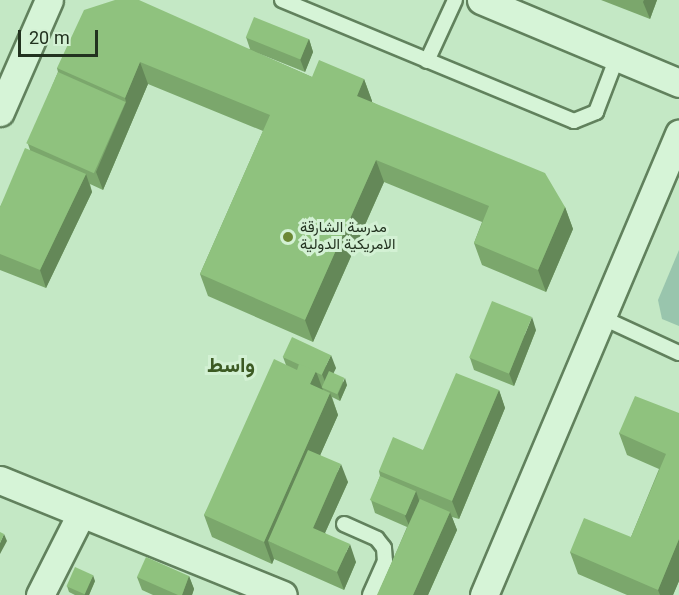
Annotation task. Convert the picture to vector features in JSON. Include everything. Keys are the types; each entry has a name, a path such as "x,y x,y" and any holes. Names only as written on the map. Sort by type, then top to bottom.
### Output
{"street":[{"path":"0,112 49,0"},
{"path":"481,0 679,83"},
{"path":"484,595 679,134"},
{"path":"0,480 283,595"},
{"path":"40,595 81,514"}],"lane":[{"path":"282,0 574,121 596,112 617,57"},
{"path":"313,13 320,0"},
{"path":"427,61 454,0"},
{"path":"601,317 679,353"},
{"path":"344,524 377,539 384,548 384,561 370,595"}],"green space":[{"path":"679,250 679,326 662,319 658,300"}],"building":[{"path":"115,0 139,0 312,77 319,60 364,79 357,96 545,173 565,207 538,270 474,243 489,206 376,160 305,320 200,274 270,115 140,62 125,98 57,68 84,10"},
{"path":"254,17 309,39 300,59 246,37"},
{"path":"58,72 126,102 94,173 26,143"},
{"path":"25,148 86,174 40,270 0,254 0,207"},
{"path":"492,301 532,317 509,374 469,358"},
{"path":"292,337 331,355 322,375 283,357"},
{"path":"274,359 297,370 299,364 316,371 310,384 330,393 264,542 204,515"},
{"path":"329,371 345,378 337,394 322,387"},
{"path":"456,373 499,390 452,501 379,471 393,437 423,450"},
{"path":"635,396 679,413 679,539 658,590 570,552 584,518 631,537 666,454 619,433"},
{"path":"308,450 341,464 313,528 350,544 337,572 268,541"},
{"path":"380,476 416,491 406,515 370,500"},
{"path":"420,499 450,512 413,595 377,595"},
{"path":"146,557 189,576 182,595 137,577"},
{"path":"75,567 93,575 85,594 66,586"}],"place":[{"name":"مدرسة الشارقة الامريكية الدولية","path":"288,237"}],"district":[{"name":"واسط","path":"231,367"}]}
